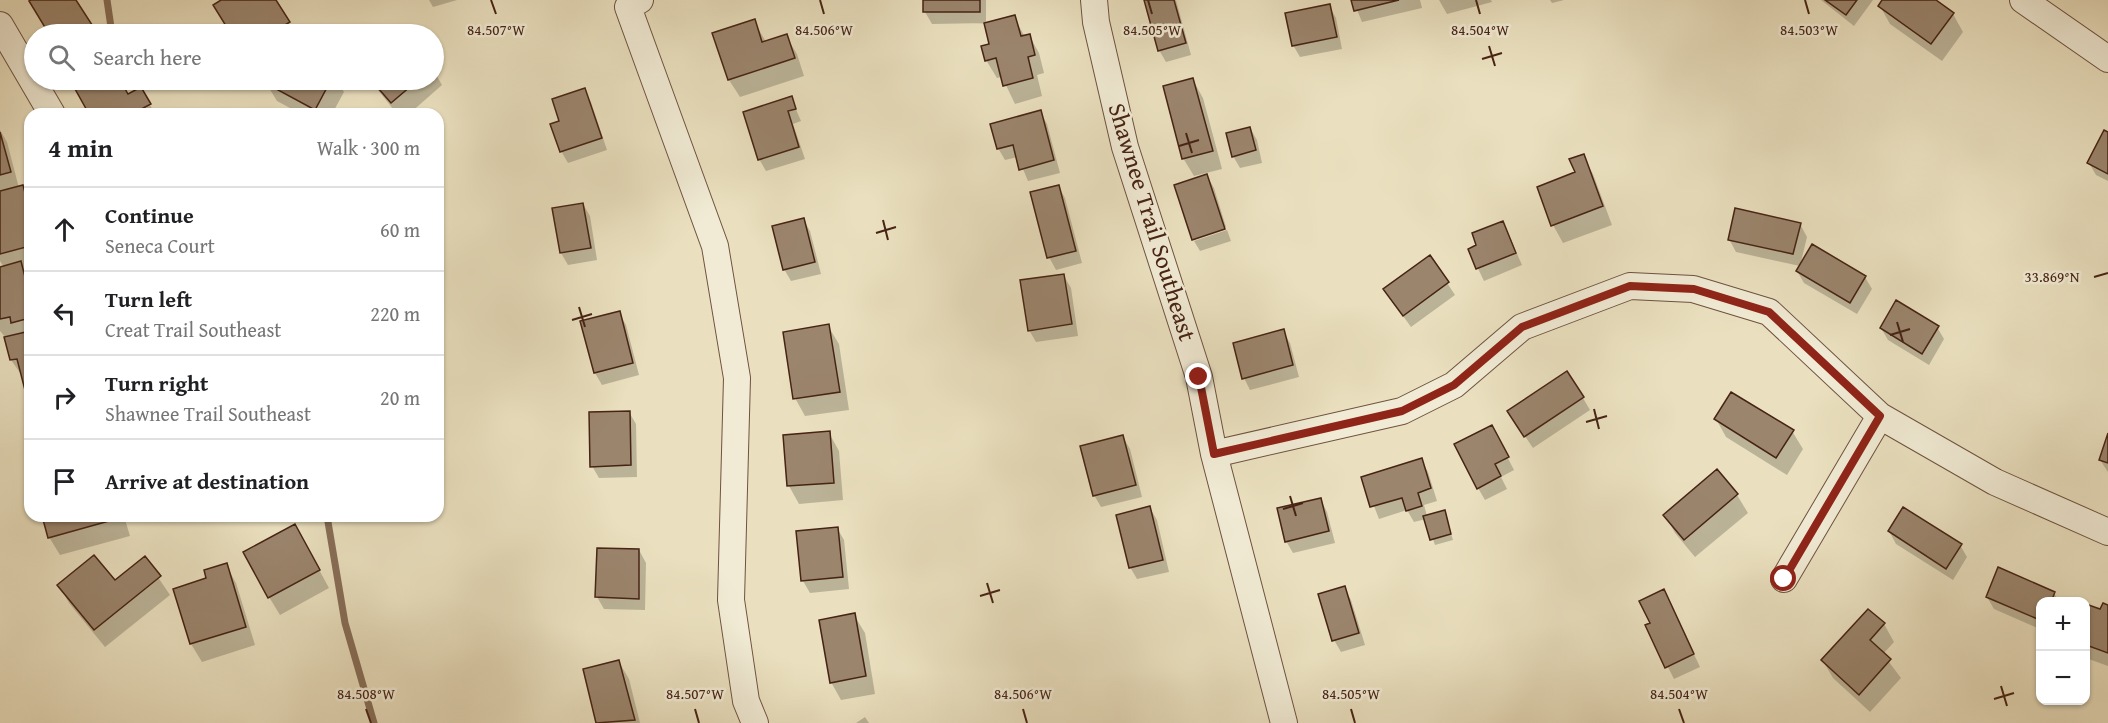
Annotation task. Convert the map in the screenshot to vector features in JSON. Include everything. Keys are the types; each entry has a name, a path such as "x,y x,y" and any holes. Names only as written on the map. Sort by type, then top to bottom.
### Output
{"street":[{"name":"Shawnee Trail Southeast","path":"1094,0 1096,22 1125,147 1199,377 1214,454 1284,723"},
{"path":"2023,0 2108,59"},
{"path":"634,4 715,246 736,378 731,600 746,701 755,723"},
{"path":"0,25 24,66"},
{"path":"38,90 48,108"},
{"path":"1214,454 1402,411 1454,385 1522,327 1630,286 1694,289 1769,312 1880,416 1995,482 2108,532"},
{"path":"1784,579 1880,416"}],"building":[{"path":"76,0 91,24 43,24 29,1"},
{"path":"221,0 276,0 290,22 287,24 225,24 213,5"},
{"path":"923,0 980,0 980,12 923,12"},
{"path":"1144,0 1174,0 1186,43 1158,51"},
{"path":"1351,0 1399,0 1354,11"},
{"path":"1825,0 1857,0 1846,15"},
{"path":"1882,0 1936,0 1954,13 1931,44 1878,6"},
{"path":"1330,4 1337,37 1292,46 1285,13"},
{"path":"1015,15 1021,36 1030,34 1035,55 1028,57 1033,78 1003,86 996,58 985,61 981,46 989,44 984,23"},
{"path":"755,19 762,42 787,34 795,58 728,80 712,33"},
{"path":"1193,78 1213,151 1182,159 1163,86"},
{"path":"585,88 602,138 560,152 550,124 559,121 552,99"},
{"path":"76,90 126,90 128,94 135,90 143,90 151,104 143,108 86,108"},
{"path":"278,90 326,90 316,108 311,108"},
{"path":"380,90 406,90 391,103"},
{"path":"792,96 796,109 788,111 799,147 758,160 743,112"},
{"path":"1041,110 1054,160 1019,170 1013,145 997,149 990,124"},
{"path":"1250,127 1256,150 1232,157 1226,133"},
{"path":"2104,130 2108,132 2108,174 2087,163"},
{"path":"0,132 11,172 0,175"},
{"path":"1584,154 1603,206 1551,226 1537,187 1575,172 1569,159"},
{"path":"1207,174 1225,229 1192,240 1174,185"},
{"path":"23,185 24,189 24,248 0,254 0,191"},
{"path":"1059,185 1076,251 1047,258 1030,192"},
{"path":"583,203 591,248 560,253 552,208"},
{"path":"1735,208 1801,223 1793,254 1728,240"},
{"path":"804,218 815,262 783,270 772,226"},
{"path":"1503,221 1516,253 1476,269 1468,249 1476,245 1472,233"},
{"path":"1812,244 1866,276 1850,303 1796,271"},
{"path":"1430,255 1449,282 1403,316 1383,289"},
{"path":"21,261 24,273 24,320 11,323 10,317 0,319 0,267"},
{"path":"1064,274 1072,324 1028,331 1020,280"},
{"path":"1896,300 1939,326 1922,354 1880,328"},
{"path":"620,311 633,363 594,373 580,321"},
{"path":"829,324 840,392 793,399 783,332"},
{"path":"1284,329 1293,365 1242,379 1233,343"},
{"path":"24,332 24,386 17,359 10,360 4,337"},
{"path":"1567,371 1584,397 1524,437 1507,411"},
{"path":"1731,392 1794,430 1776,458 1714,419"},
{"path":"630,411 631,465 590,467 589,412"},
{"path":"1492,425 1509,457 1495,464 1501,476 1477,489 1454,444"},
{"path":"830,431 834,483 787,486 783,435"},
{"path":"2108,433 2108,463 2099,460"},
{"path":"1123,435 1136,485 1093,496 1080,446"},
{"path":"1422,458 1431,488 1418,493 1422,506 1406,511 1402,498 1370,507 1361,477"},
{"path":"1717,469 1738,494 1684,540 1663,515"},
{"path":"1321,498 1329,531 1285,542 1277,508"},
{"path":"1150,506 1163,560 1129,568 1116,515"},
{"path":"1903,507 1962,544 1946,569 1888,531"},
{"path":"1445,510 1451,534 1430,540 1423,516"},
{"path":"44,522 106,522 48,538"},
{"path":"295,524 320,570 268,598 243,552"},
{"path":"838,527 843,577 801,581 796,531"},
{"path":"597,548 639,549 639,599 595,597"},
{"path":"94,555 115,580 145,556 161,576 94,630 57,585"},
{"path":"227,563 246,627 190,644 173,589 206,578 204,570"},
{"path":"1998,567 2055,592 2053,597 2036,597 2036,618 1986,597"},
{"path":"1345,586 1359,633 1332,641 1318,594"},
{"path":"1664,589 1694,654 1665,668 1645,625 1650,623 1639,601"},
{"path":"2103,603 2108,605 2108,653 2090,646 2090,605 2100,609"},
{"path":"1868,609 1885,623 1870,640 1891,659 1859,695 1821,660"},
{"path":"855,613 866,676 830,683 819,620"},
{"path":"619,660 635,720 596,723 583,669"}],"waterway":[{"path":"107,0 111,24"},
{"path":"328,522 345,623 374,723"}],"route":[{"path":"1199,377 1214,454 1402,411 1454,385 1522,327 1630,286 1694,289 1769,312 1880,416 1784,579"}]}
